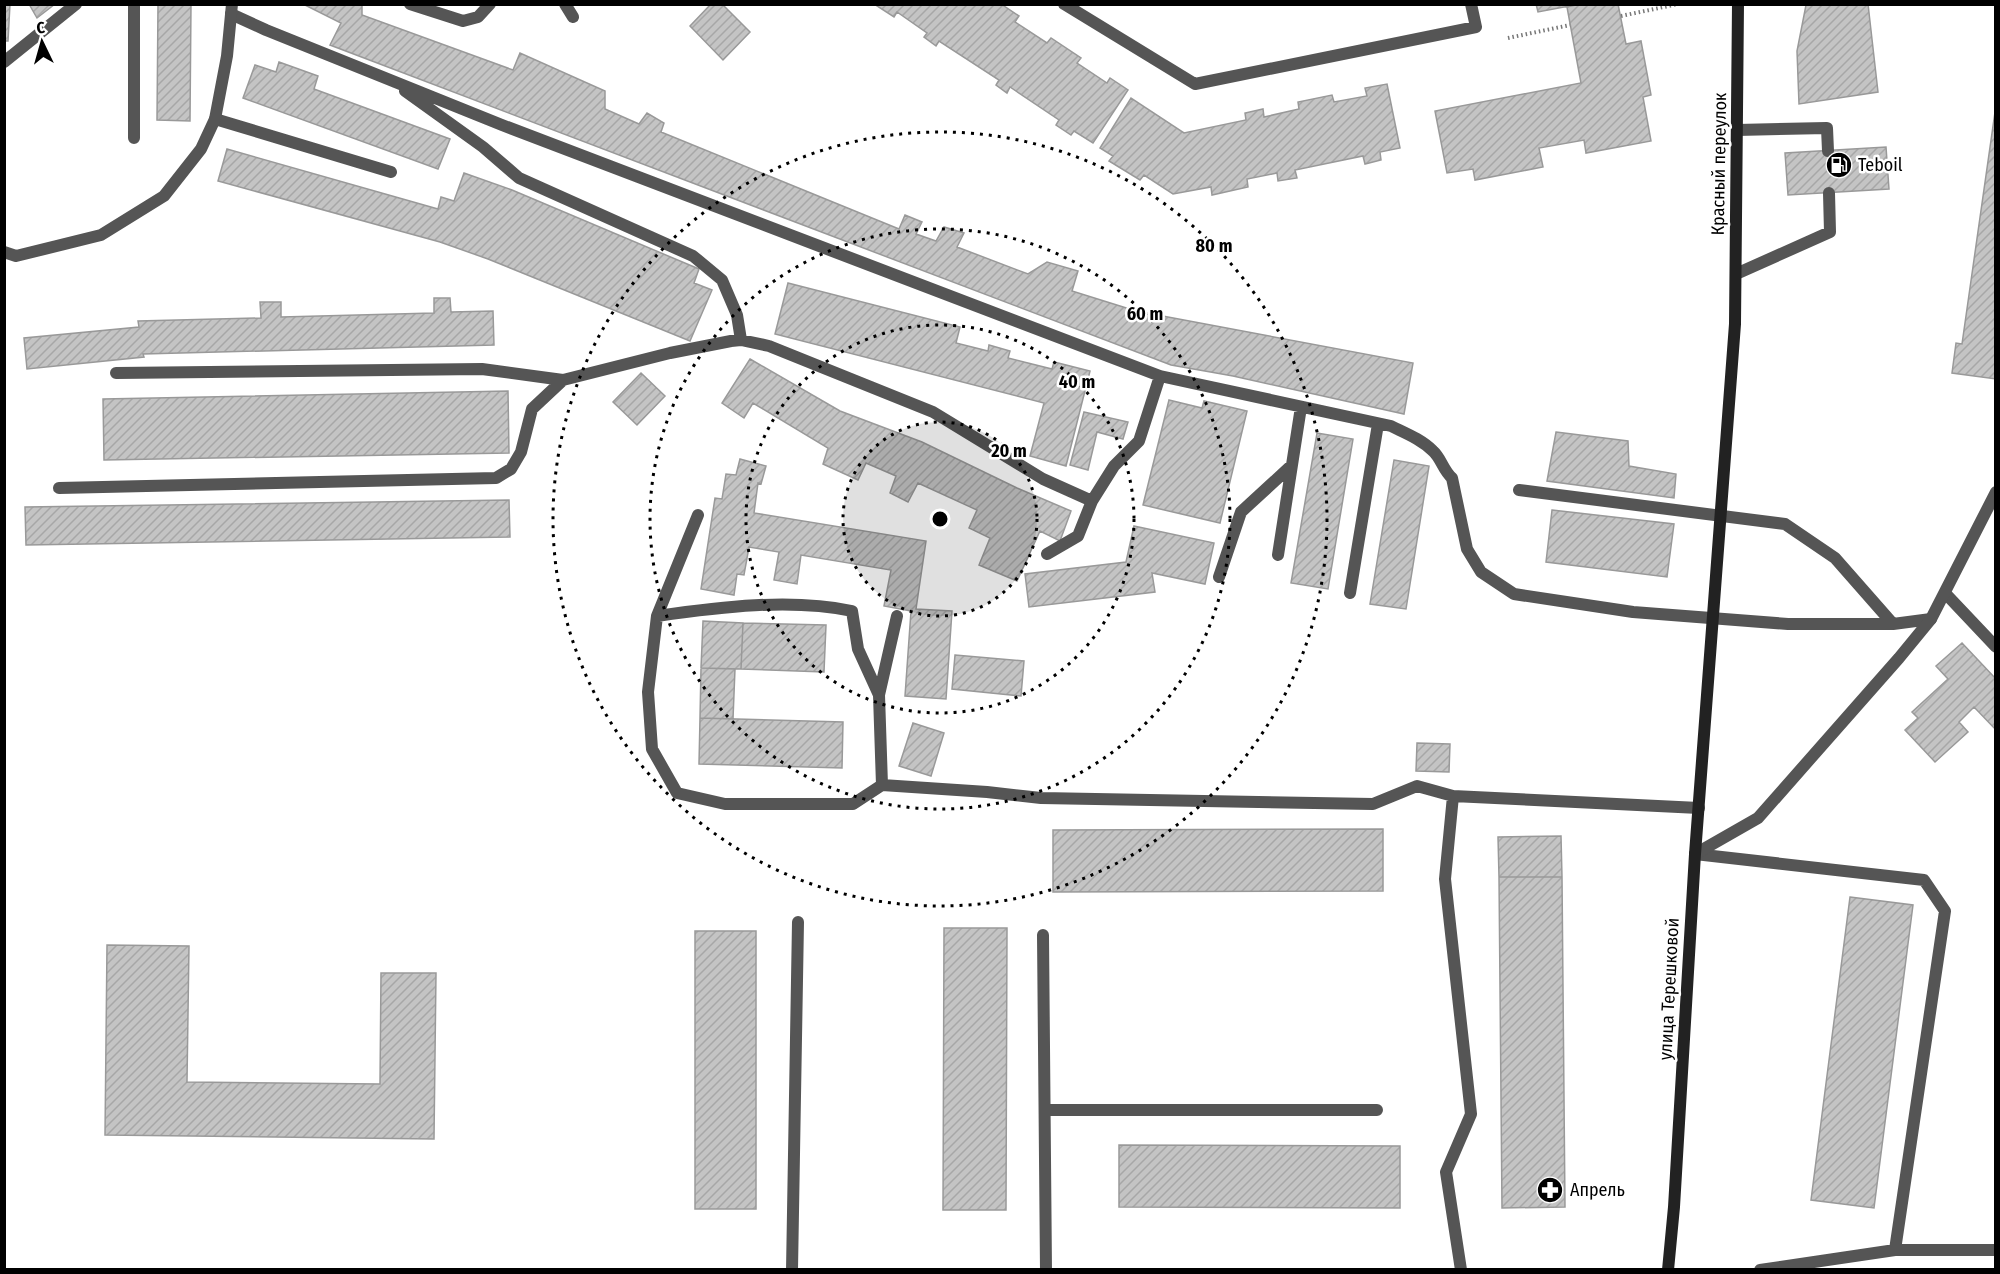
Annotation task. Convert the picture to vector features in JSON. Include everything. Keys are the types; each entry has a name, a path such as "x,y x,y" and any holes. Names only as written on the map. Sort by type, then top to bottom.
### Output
{"main road":[{"name":"Красный переулок","path":"1707,711 1735,324 1738,4"},
{"name":"улица Терешковой","path":"1668,1269 1674,1208 1695,854 1707,711"}],"street":[{"path":"4,62 76,4"},
{"path":"134,4 134,138"},
{"path":"410,4 463,21 478,17 490,4"},
{"path":"565,4 573,17"},
{"path":"1064,4 1195,84 1476,27 1471,4"},
{"path":"4,252 16,256 101,235 164,196 201,149 215,119 227,56 231,9 266,30 502,125 1160,376 1390,426 1416,438 1434,452 1452,478 1467,549 1481,572 1514,594 1633,612 1788,624 1893,624 1931,619"},
{"path":"390,80 483,147 519,178 693,256 722,280 737,315 741,340"},
{"path":"215,119 391,172"},
{"path":"1737,130 1827,128 1828,151"},
{"path":"1736,274 1830,231 1829,193"},
{"path":"116,373 482,369 563,380 670,353 741,340 769,346 933,412 1043,480 1092,501"},
{"path":"1047,554 1078,536 1092,501 1114,466 1138,441 1160,376"},
{"path":"59,488 496,478 511,469 521,452 532,409 563,380"},
{"path":"1278,555 1301,407"},
{"path":"1350,593 1378,424"},
{"path":"1219,577 1241,512 1292,466"},
{"path":"1519,490 1785,524 1835,558 1893,624"},
{"path":"1695,854 1758,818 1899,658 1931,619 1995,492"},
{"path":"698,514 657,616 648,692 652,749 677,793 725,804 853,804 882,784 1053,798 1372,804 1417,786 1453,796 1699,808"},
{"path":"1945,593 1995,647"},
{"path":"657,616 728,606 827,605 852,611 858,649 879,695"},
{"path":"882,784 879,695 897,616"},
{"path":"1453,796 1445,879 1471,1114 1446,1172 1461,1269"},
{"path":"1695,854 1924,880 1945,911 1895,1250"},
{"path":"792,1269 798,922"},
{"path":"1042,935 1047,1269"},
{"path":"1045,1110 1377,1110"},
{"path":"1760,1269 1895,1250 1995,1250"}],"path":[{"path":"1621,16 1678,4"},
{"path":"1508,38 1570,26"}],"building":[{"path":"4,4 10,4 8,41 4,41"},
{"path":"29,4 55,4 37,18"},
{"path":"158,4 191,4 190,121 157,120"},
{"path":"303,4 362,4 362,15 513,70 520,53 605,91 605,109 639,124 647,113 664,123 661,132 899,229 905,215 922,222 916,234 936,241 944,227 964,233 957,247 1028,274 1047,262 1078,271 1072,291 1136,311 1413,363 1404,414 1233,376 1171,365 330,45 341,23"},
{"path":"711,4 722,4 750,32 723,60 690,26"},
{"path":"874,4 1001,4 1019,16 1015,22 1047,43 1051,38 1081,58 1077,63 1107,83 1110,78 1128,90 1093,143 1074,131 1071,135 1056,125 1059,120 1010,87 1007,93 996,85 999,80 939,41 936,46 924,37 927,33 897,12 894,17"},
{"path":"1536,4 1580,4 1538,12"},
{"path":"1580,4 1618,4 1626,44 1641,41 1651,95 1643,97 1651,141 1586,153 1584,140 1539,148 1543,167 1475,180 1473,169 1447,173 1435,111 1581,83 1567,7"},
{"path":"1868,4 1878,92 1799,104 1797,51 1806,5"},
{"path":"279,62 318,76 314,89 450,139 438,169 243,98 255,65 276,72"},
{"path":"1387,84 1400,148 1380,152 1381,160 1365,164 1363,156 1295,170 1297,178 1278,181 1277,173 1247,179 1248,187 1212,195 1211,187 1173,194 1144,175 1140,180 1109,161 1113,156 1100,148 1131,98 1184,133 1246,120 1245,113 1263,109 1264,117 1299,109 1298,102 1332,95 1334,102 1367,96 1365,88"},
{"path":"1996,105 1996,379 1952,373 1956,343 1962,344"},
{"path":"1886,147 1889,189 1788,195 1785,153"},
{"path":"227,149 438,209 441,197 454,201 464,173 512,190 699,269 694,283 712,290 690,341 488,259 440,242 218,181"},
{"path":"788,283 960,327 956,343 988,351 989,345 1010,351 1008,358 1052,369 1054,362 1090,371 1066,466 1030,456 1044,403 775,334"},
{"path":"434,298 450,298 451,312 493,311 494,345 143,354 144,357 27,369 24,338 139,327 138,321 261,318 260,302 281,302 281,317 434,313"},
{"path":"750,359 840,411 922,442 1017,488 1071,511 1060,541 1040,531 1017,581 979,565 990,538 969,528 977,510 918,483 908,502 890,493 896,476 866,463 858,480 823,464 828,448 753,403 744,418 722,403"},
{"path":"641,373 665,396 637,425 613,402"},
{"path":"508,391 509,453 104,460 103,399"},
{"path":"1169,400 1202,408 1204,401 1247,411 1220,523 1143,505"},
{"path":"1084,412 1128,422 1123,439 1097,432 1088,470 1070,465"},
{"path":"1556,432 1628,441 1629,466 1676,474 1674,498 1547,481"},
{"path":"1317,433 1353,439 1328,589 1291,583"},
{"path":"740,459 766,466 761,484 758,483 754,513 926,541 916,609 952,611 946,699 905,696 911,611 884,606 891,570 801,555 797,584 774,580 779,552 749,547 744,575 737,574 734,595 701,589 715,498 722,499 726,474 736,475"},
{"path":"1394,460 1429,466 1406,609 1370,604"},
{"path":"509,500 510,537 26,545 25,507"},
{"path":"1552,510 1674,524 1667,577 1546,562"},
{"path":"1134,526 1214,543 1205,584 1152,573 1155,592 1029,607 1025,574 1126,562"},
{"path":"703,621 743,623 741,669 701,668"},
{"path":"743,623 826,625 824,672 741,669"},
{"path":"1962,643 1996,679 1996,730 1974,707 1959,722 1968,732 1935,762 1905,730 1918,718 1912,712 1948,679 1936,666"},
{"path":"955,655 1024,661 1021,696 952,689"},
{"path":"701,668 735,669 733,719 700,718"},
{"path":"700,718 843,722 842,768 699,764"},
{"path":"913,723 944,733 931,776 899,766"},
{"path":"1417,743 1450,744 1449,772 1416,771"},
{"path":"1383,829 1383,891 1053,892 1053,830"},
{"path":"1561,836 1562,877 1499,877 1498,837"},
{"path":"1499,877 1562,877 1565,1207 1502,1208"},
{"path":"1850,897 1913,905 1874,1208 1811,1200"},
{"path":"944,928 1007,928 1006,1210 943,1210"},
{"path":"695,931 756,931 756,1209 695,1209"},
{"path":"107,945 189,946 187,1082 380,1084 381,973 436,973 434,1139 105,1135"},
{"path":"1119,1145 1400,1146 1400,1208 1119,1207"}],"place":[{"name":"Teboil","path":"1839,165"},
{"name":"Апрель","path":"1550,1190"}]}
